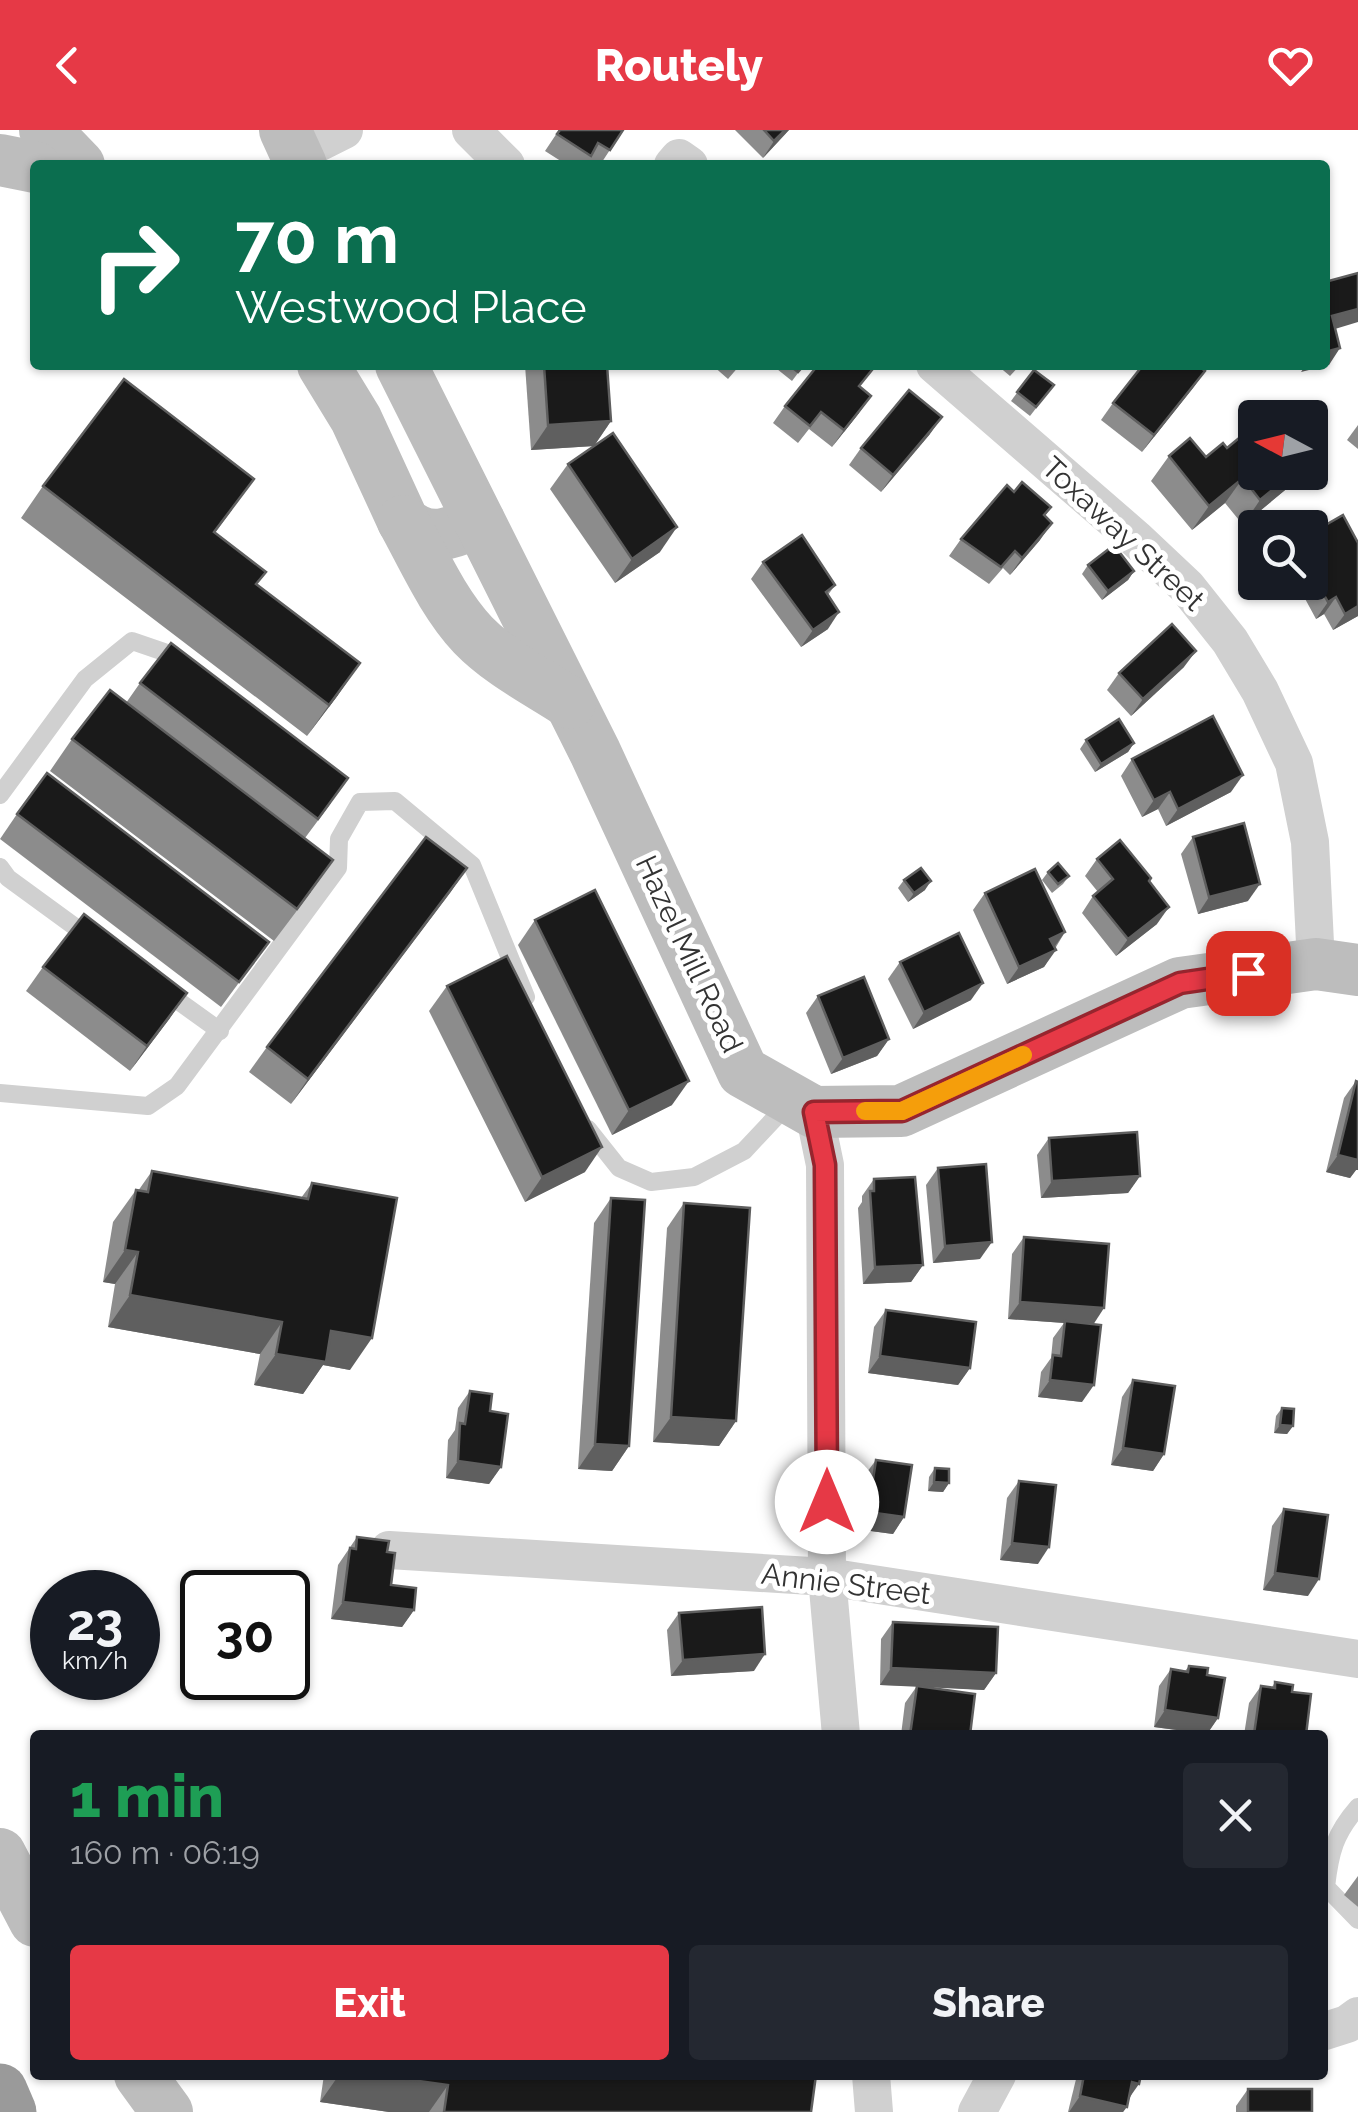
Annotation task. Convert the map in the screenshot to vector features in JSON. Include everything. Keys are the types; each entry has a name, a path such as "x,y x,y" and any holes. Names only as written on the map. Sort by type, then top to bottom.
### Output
{"highway":[{"path":"0,2092 9,2112"}],"street":[{"path":"44,130 74,160"},
{"path":"294,150 344,130"},
{"path":"471,130 501,160"},
{"path":"0,160 30,166"},
{"path":"326,370 356,420 403,521 459,618 474,636 507,662 570,703"},
{"name":"Hazel Mill Road","path":"404,370 570,703 743,1072 803,1106"},
{"name":"Toxaway Street","path":"941,370 1187,586 1230,641 1260,691 1294,763 1337,967"},
{"path":"403,521 412,530 438,536 480,521"},
{"path":"841,1730 827,1577 825,1165 803,1106 902,1111 1180,983 1337,967"},
{"name":"Annie Street","path":"389,1550 827,1577 1358,1658"},
{"path":"0,1854 30,1911"},
{"path":"1328,2030 1358,2016"},
{"path":"144,2080 167,2112"},
{"path":"871,2080 874,2112"},
{"path":"977,2112 994,2080"}],"lane":[{"path":"0,795 86,679 132,640 166,653 196,676"},
{"path":"0,1094 148,1106 177,1086 338,868 338,839 352,796 395,801 472,865 534,1015"},
{"path":"0,867 8,878 114,955"},
{"path":"144,977 220,1031"},
{"path":"578,1116 619,1168 650,1182 694,1177 744,1151 803,1106"},
{"path":"1328,1878 1339,1829 1358,1807"},
{"path":"1328,1889 1358,1920"}],"building":[{"path":"560,130 623,130 610,150 598,143 591,156 557,134"},
{"path":"764,130 785,130 774,141"},
{"path":"1358,273 1358,309 1332,316 1340,348 1330,351 1330,281"},
{"path":"544,370 607,370 611,421 548,425"},
{"path":"814,370 872,370 859,386 871,396 844,430 821,412 810,426 785,406"},
{"path":"1034,370 1054,385 1036,407 1017,392"},
{"path":"1139,370 1205,371 1154,435 1113,403"},
{"path":"124,379 254,479 214,532 266,572 256,584 360,663 329,705 43,486"},
{"path":"909,390 942,417 893,475 861,448"},
{"path":"613,433 677,527 632,559 568,464"},
{"path":"1190,438 1206,457 1223,443 1227,448 1238,439 1238,482 1209,506 1169,456"},
{"path":"1022,482 1051,507 1044,515 1052,523 1022,558 1015,551 1001,567 961,539 1007,485 1014,492"},
{"path":"1252,490 1272,490 1260,500"},
{"path":"1343,515 1358,543 1358,606 1345,614 1336,597 1327,600 1328,524"},
{"path":"802,535 835,585 826,592 839,612 813,630 763,562"},
{"path":"1114,545 1134,571 1108,591 1088,565"},
{"path":"1172,624 1196,651 1143,699 1119,673"},
{"path":"171,643 348,778 318,819 140,683"},
{"path":"110,690 333,860 297,909 72,739"},
{"path":"1213,716 1243,775 1178,809 1170,792 1154,800 1132,759"},
{"path":"1119,719 1134,743 1101,764 1086,740"},
{"path":"47,773 269,942 239,982 17,814"},
{"path":"1244,823 1260,884 1209,897 1193,837"},
{"path":"426,837 467,868 308,1079 267,1047"},
{"path":"1120,840 1169,907 1128,939 1093,896 1113,879 1097,859"},
{"path":"1058,863 1069,876 1058,884 1048,872"},
{"path":"921,868 931,881 914,893 904,880"},
{"path":"1035,869 1065,932 1050,939 1056,950 1019,967 985,893"},
{"path":"595,890 689,1081 629,1110 535,920"},
{"path":"84,914 187,993 147,1046 43,967"},
{"path":"959,933 983,983 924,1012 900,962"},
{"path":"507,956 602,1147 542,1177 447,986"},
{"path":"864,977 889,1039 843,1058 818,996"},
{"path":"1358,1082 1358,1160 1338,1155"},
{"path":"1137,1132 1140,1176 1052,1181 1049,1138"},
{"path":"986,1164 992,1242 945,1246 938,1168"},
{"path":"152,1171 308,1199 312,1183 397,1198 372,1338 331,1331 326,1362 276,1354 282,1322 130,1295 138,1252 125,1250 136,1190 148,1192"},
{"path":"915,1177 923,1265 875,1267 870,1191 874,1191 874,1179"},
{"path":"611,1198 645,1200 629,1446 595,1444"},
{"path":"684,1203 750,1208 736,1421 671,1417"},
{"path":"1024,1237 1109,1244 1104,1308 1020,1302"},
{"path":"886,1310 976,1322 970,1368 880,1356"},
{"path":"1065,1321 1101,1325 1094,1385 1050,1380 1053,1355 1061,1356"},
{"path":"1133,1380 1175,1386 1164,1454 1123,1448"},
{"path":"470,1391 492,1394 490,1411 508,1414 501,1467 458,1461 460,1423 465,1424"},
{"path":"1282,1408 1294,1409 1293,1426 1280,1425"},
{"path":"876,1460 912,1465 904,1517 868,1512"},
{"path":"935,1468 949,1469 949,1483 934,1482"},
{"path":"1019,1481 1056,1485 1049,1547 1012,1543"},
{"path":"1284,1509 1328,1515 1319,1579 1275,1573"},
{"path":"357,1537 389,1541 387,1552 395,1553 391,1585 416,1588 414,1610 343,1602 350,1548 356,1549"},
{"path":"762,1607 765,1654 683,1660 679,1613"},
{"path":"893,1622 998,1627 996,1673 891,1668"},
{"path":"1189,1666 1208,1668 1207,1675 1225,1678 1218,1718 1165,1710 1171,1669 1188,1672"},
{"path":"1275,1682 1293,1685 1292,1692 1311,1694 1307,1730 1255,1730 1261,1686 1275,1688"},
{"path":"917,1686 975,1694 971,1730 911,1730"},
{"path":"412,2080 815,2080 811,2112 444,2112 448,2085"},
{"path":"1083,2080 1140,2080 1139,2084 1132,2082 1127,2107 1080,2096"},
{"path":"1248,2089 1312,2089 1312,2112 1248,2112"}],"slow traffic":[{"path":"865,1111 902,1111 1023,1055"}],"route":[{"path":"827,1502 825,1165 814,1112 902,1111 1180,983 1248,973"}]}
